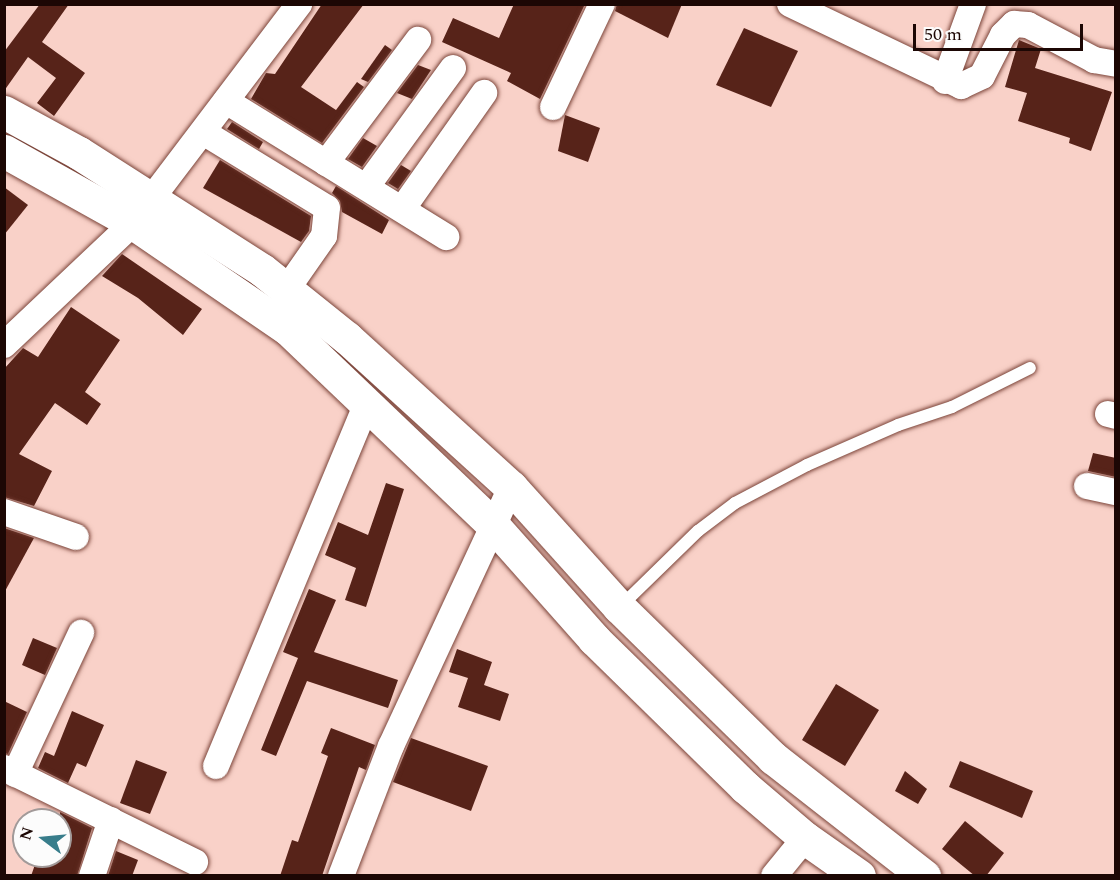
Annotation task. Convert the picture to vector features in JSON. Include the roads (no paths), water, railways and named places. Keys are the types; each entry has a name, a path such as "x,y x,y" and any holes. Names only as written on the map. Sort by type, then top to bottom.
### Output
{"highway":[{"path":"4,112 80,153 143,212 288,329 492,524 594,639 805,838 859,876"},
{"path":"4,151 143,212 287,289 511,488 619,607 781,764 924,876"}],"street":[{"path":"4,345 143,212 299,4"},
{"path":"553,107 602,4"},
{"path":"790,4 945,81 961,86 974,83 982,76 1003,35 1014,24 1029,25 1094,60 1116,64"},
{"path":"945,81 973,4"},
{"path":"326,163 418,40"},
{"path":"367,186 453,68"},
{"path":"403,208 484,93"},
{"path":"226,101 403,208 446,237"},
{"path":"203,132 327,208 324,236 287,289"},
{"path":"216,766 367,404"},
{"path":"1087,486 1116,492"},
{"path":"341,876 392,746 492,524 511,488"},
{"path":"4,512 76,537"},
{"path":"81,633 10,771 195,862"},
{"path":"92,876 111,820"},
{"path":"774,876 805,838"}],"lane":[{"path":"619,607 698,531 735,503 807,465 898,425 952,407 1030,368"}]}
